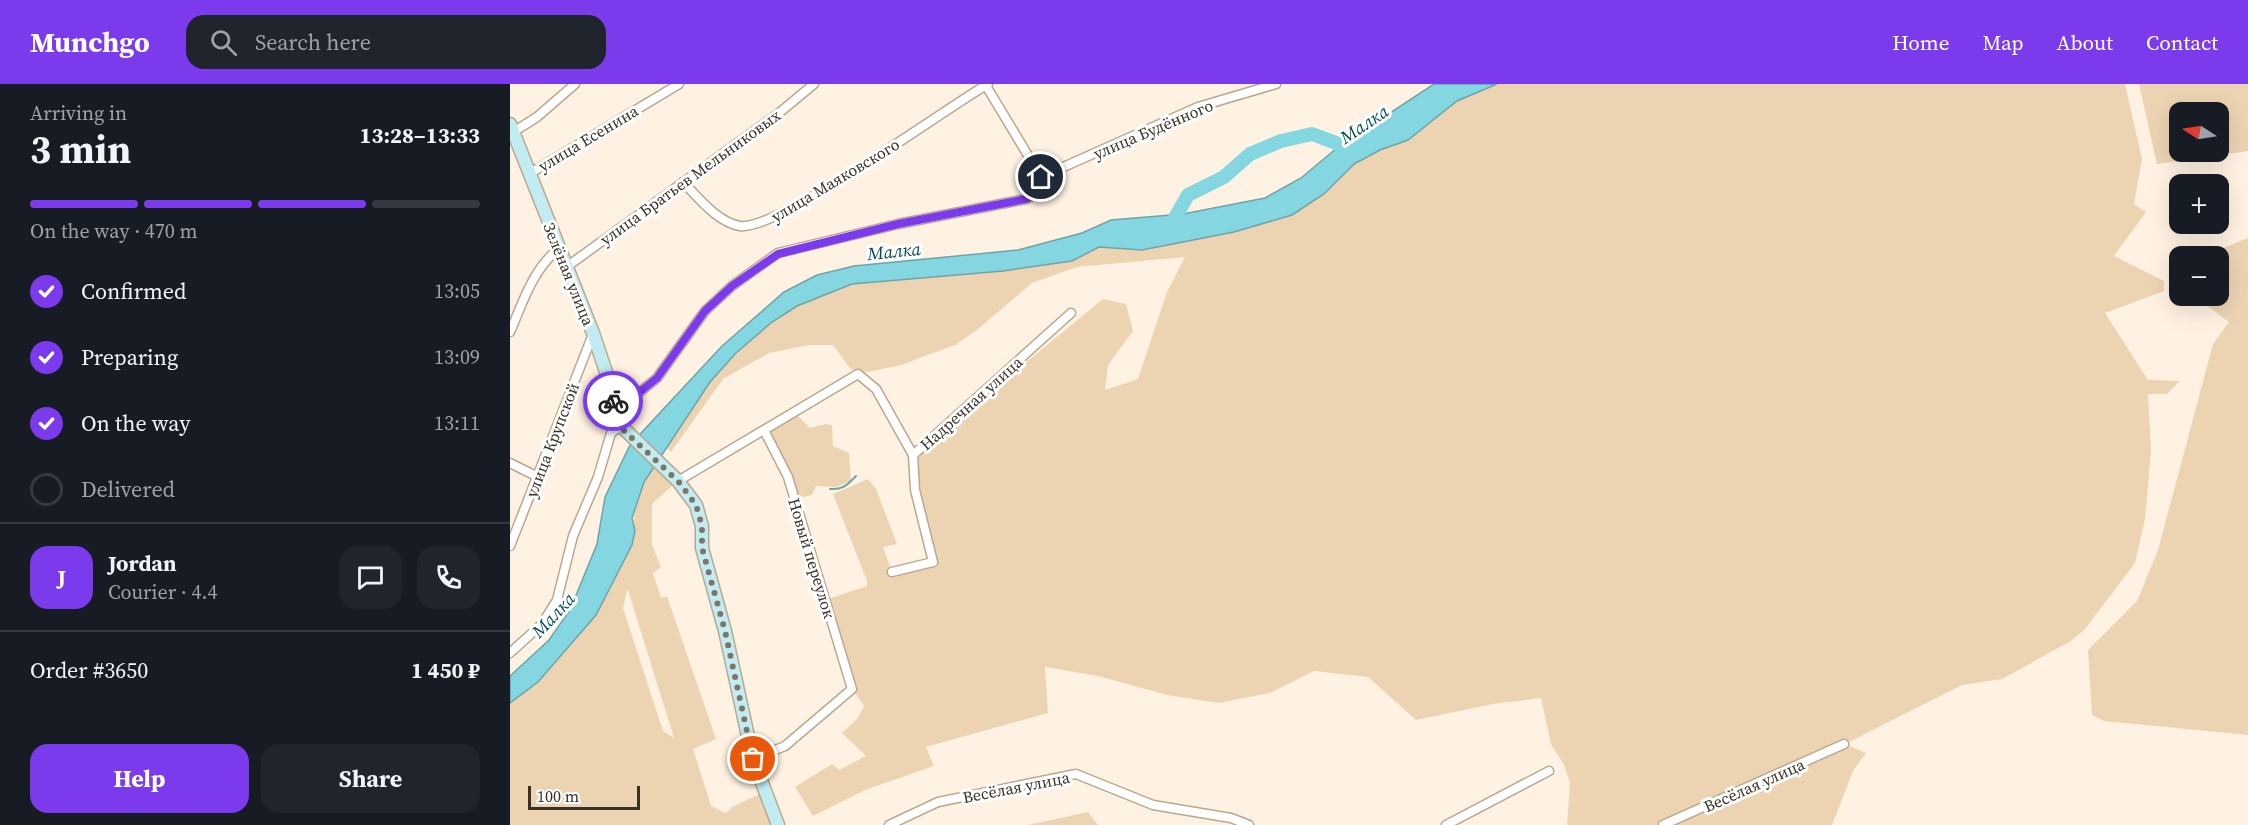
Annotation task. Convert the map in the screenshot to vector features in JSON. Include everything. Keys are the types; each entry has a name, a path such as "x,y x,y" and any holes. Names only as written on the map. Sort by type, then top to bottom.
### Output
{"street":[{"path":"511,130 537,117 575,84"},
{"name":"улица Есенина","path":"529,174 679,84"},
{"name":"улица Братьев Мельниковых","path":"565,268 814,84"},
{"path":"610,384 641,391 663,370 705,311 732,286 778,254 898,224 1026,199 1040,192 1041,177 986,84"},
{"name":"улица Маяковского","path":"683,182 727,221 741,226 768,222 832,184 986,84"},
{"name":"улица Будённого","path":"1041,177 1198,107 1276,84"},
{"name":"Зелёная улица","path":"511,130 593,333 610,384 620,427"},
{"path":"510,332 535,276 544,262 558,249"},
{"name":"Надречная улица","path":"678,481 858,374 876,389 913,455 1071,313"},
{"name":"улица Крупской","path":"510,546 593,333"},
{"path":"510,653 542,624 557,600 573,536 598,477 611,434 620,427 678,481 696,505 702,526 702,548 725,631 753,759 778,825"},
{"name":"Новый переулок","path":"753,759 785,746 852,689 788,477 764,430"},
{"path":"892,572 933,562 915,490 913,455"},
{"path":"510,463 538,477"},
{"name":"Весёлая улица","path":"1663,825 1844,744"},
{"path":"1446,825 1549,771"},
{"name":"Весёлая улица","path":"889,825 938,802 1076,774 1153,805 1231,818 1249,825"}],"shaded area":[{"path":"1497,84 2125,84 2142,159 2134,204 2146,212 2114,256 2164,281 2164,291 2105,313 2148,380 2180,381 2167,394 2148,394 2151,450 2145,519 2135,563 2085,629 2071,641 2002,679 1962,685 1845,744 1866,753 1853,771 1832,825 1567,825 1570,783 1564,765 1551,744 1541,698 1493,704 1416,720 1368,677 1314,671 1270,693 1219,703 1167,695 1098,676 1045,667 1048,713 926,747 934,766 865,790 813,816 795,787 832,764 839,770 866,756 842,733 858,718 864,706 852,689 825,600 867,586 867,581 833,494 868,479 876,489 897,544 883,547 892,572 932,562 913,455 1103,299 1126,304 1133,331 1108,365 1105,390 1138,379 1167,292 1185,257 1077,267 1032,283 977,330 955,345 901,365 858,374 849,367 833,345 809,345 769,353 723,379 671,452 666,447 710,382 736,353 772,322 797,306 852,284 1003,271 1072,261 1099,247 1142,250 1234,232 1292,215 1324,194 1354,164 1380,150 1408,140 1457,101"},
{"path":"2139,84 2248,84 2248,151 2229,154 2229,102 2169,102 2169,162 2171,162 2157,164"},
{"path":"2248,238 2248,735 2104,721 2092,715 2088,650 2137,601 2158,550 2213,344 2229,322 2207,306 2229,306 2228,246"},
{"path":"794,412 810,428 826,424 832,425 833,446 849,453 851,481 836,487 816,486 812,495 794,499 764,430"},
{"path":"654,466 672,486 652,504 652,545 661,567 653,573 661,598 667,596 716,739 693,749 711,806 726,813 732,807 764,792 778,825 510,825 510,703 538,682 635,531 636,506 641,489","holes":["628,590 674,738 663,731 623,608"]},
{"path":"1088,812 1098,825 1028,825"}],"water":[{"path":"1434,84 1497,84 1457,101 1408,140 1380,150 1354,164 1324,194 1292,215 1234,232 1142,250 1099,247 1072,261 1003,271 852,284 797,306 772,322 736,353 710,382 644,482 632,518 635,531 632,545 596,615 538,682 510,703 510,676 549,640 570,610 597,544 605,497 630,445 722,346 784,292 817,275 854,266 1018,250 1082,233 1111,220 1183,214 1265,198 1301,178 1338,147"}],"waterway":[{"name":"Малка","path":"1172,223 1188,195 1224,177 1250,154 1281,141 1312,134 1355,150"},
{"path":"830,489 845,486 856,476"}],"way so far":[{"path":"613,401 616,421 620,427 678,481 696,505 702,526 702,548 725,631 753,759"}],"route":[{"path":"613,401 610,384 641,391 657,378 705,311 732,286 778,254 898,224 1026,199 1040,192 1041,177"}]}
